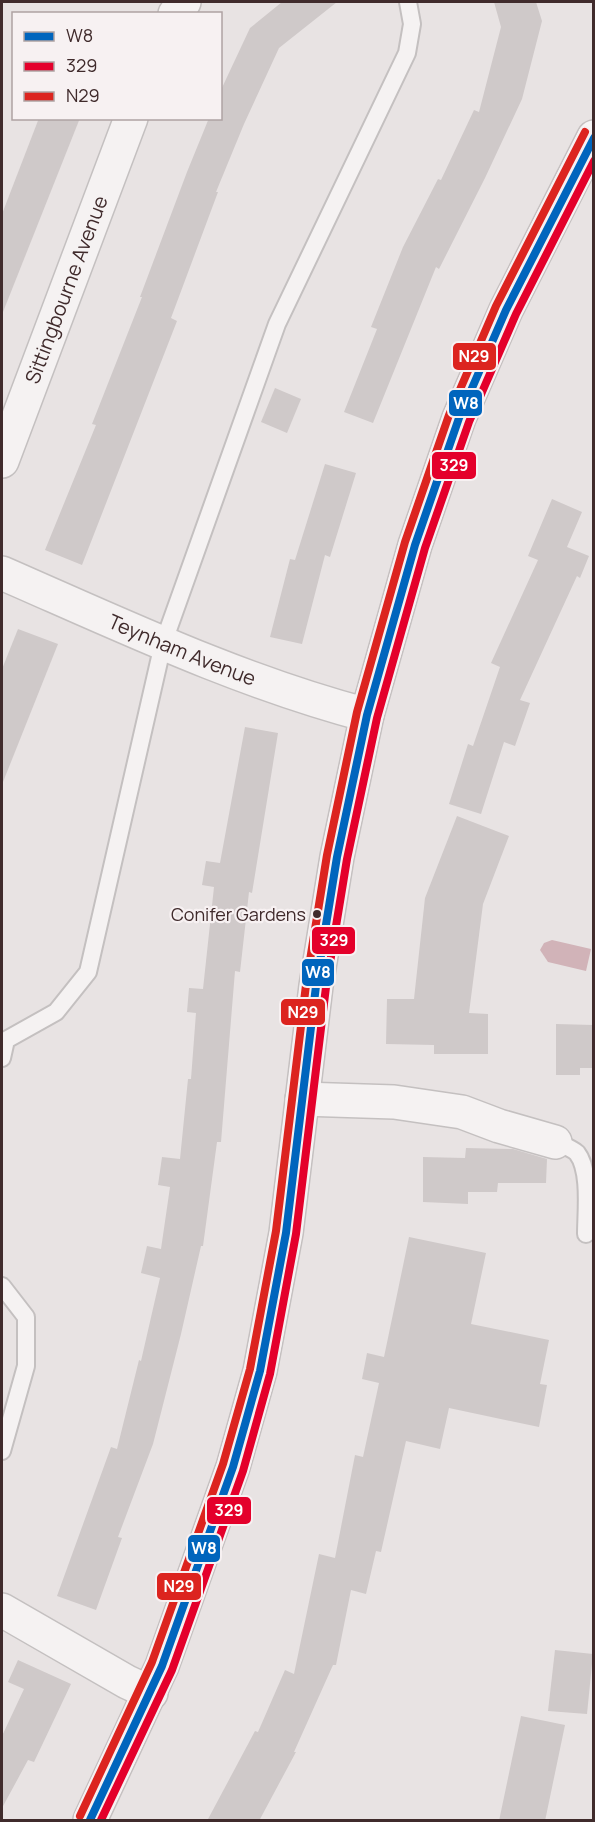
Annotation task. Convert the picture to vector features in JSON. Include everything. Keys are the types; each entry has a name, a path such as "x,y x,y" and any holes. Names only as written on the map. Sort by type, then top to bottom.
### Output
{"main road":[{"path":"90,1821 162,1666 229,1478 260,1371 286,1233 316,986 337,857 367,715 415,545 459,418 506,310 594,137"}],"street":[{"name":"Sittingbourne Avenue","path":"2,461 130,120"},
{"name":"Teynham Avenue","path":"2,573 163,644 299,695 367,715"},
{"path":"302,1099 394,1102 462,1112 555,1142"},
{"path":"2,1610 127,1682 151,1693"}],"lane":[{"path":"2,1058 6,1041 56,1012 88,972 163,644 277,324 407,53 412,24 408,2"},
{"path":"555,1142 575,1151 583,1164 586,1234"},
{"path":"2,1286 26,1317 26,1365 2,1451"}],"shaded area":[{"path":"552,940 591,949 586,971 548,962 540,950 544,943"}],"building":[{"path":"282,2 337,2 279,48 244,124 216,192 218,192 171,318 177,321 82,565 45,550 96,425 92,424 208,120 222,120 222,88 250,28"},
{"path":"494,2 536,2 542,21 522,99 439,269 436,267 373,423 344,412 377,329 371,327 403,247 438,179 441,180 474,110 479,112 501,27"},
{"path":"38,120 79,120 3,312 2,214"},
{"path":"275,388 301,399 287,433 261,422"},
{"path":"325,464 356,473 330,557 325,555 302,644 270,637 290,559 295,560"},
{"path":"552,499 582,512 567,547 589,556 580,578 577,576 520,700 530,703 515,746 504,742 481,814 449,804 468,744 473,746 500,667 491,663 538,560 528,556"},
{"path":"18,629 58,644 3,782 2,669"},
{"path":"245,727 278,733 252,893 249,892 240,972 235,971 221,1142 217,1142 203,1246 201,1246 153,1444 118,1537 122,1538 96,1610 57,1596 111,1447 117,1449 139,1360 141,1361 160,1278 141,1273 147,1246 161,1249 170,1187 158,1185 162,1157 180,1159 188,1079 191,1079 196,1013 187,1012 189,988 203,989 214,887 202,885 206,861 220,863"},
{"path":"457,816 509,836 483,904 469,1013 488,1014 488,1054 434,1054 434,1045 386,1044 387,999 414,999 425,898"},
{"path":"556,1024 593,1025 592,1068 580,1068 580,1075 556,1075"},
{"path":"466,1148 513,1149 547,1159 546,1183 498,1183 497,1192 468,1192 468,1204 423,1202 423,1157 465,1158"},
{"path":"409,1237 486,1253 471,1324 549,1340 540,1384 547,1385 539,1427 449,1408 440,1449 406,1441 381,1552 376,1551 366,1594 351,1590 336,1665 333,1665 294,1752 296,1752 259,1821 207,1821 255,1731 258,1732 285,1670 294,1674 319,1554 335,1558 355,1455 363,1457 379,1383 362,1379 367,1353 384,1357"},
{"path":"555,1650 593,1654 587,1714 548,1711"},
{"path":"18,1660 71,1684 34,1762 28,1760 2,1808 2,1736 24,1689 8,1682"},
{"path":"521,1716 565,1725 545,1821 499,1821"}],"transit line":[{"name":"N29","path":"80,1816 152,1662 223,1464 250,1369 276,1231 306,985 327,855 357,712 405,542 449,415 496,306 585,132"},
{"name":"W8","path":"90,1820 162,1666 233,1467 260,1371 286,1233 316,986 337,857 367,715 415,545 459,418 506,310 594,138"},
{"name":"329","path":"101,1820 172,1670 243,1471 270,1374 296,1234 326,987 347,859 377,718 425,548 469,422 516,314 594,161"}],"place":[{"name":"Conifer Gardens","path":"317,914"}]}
